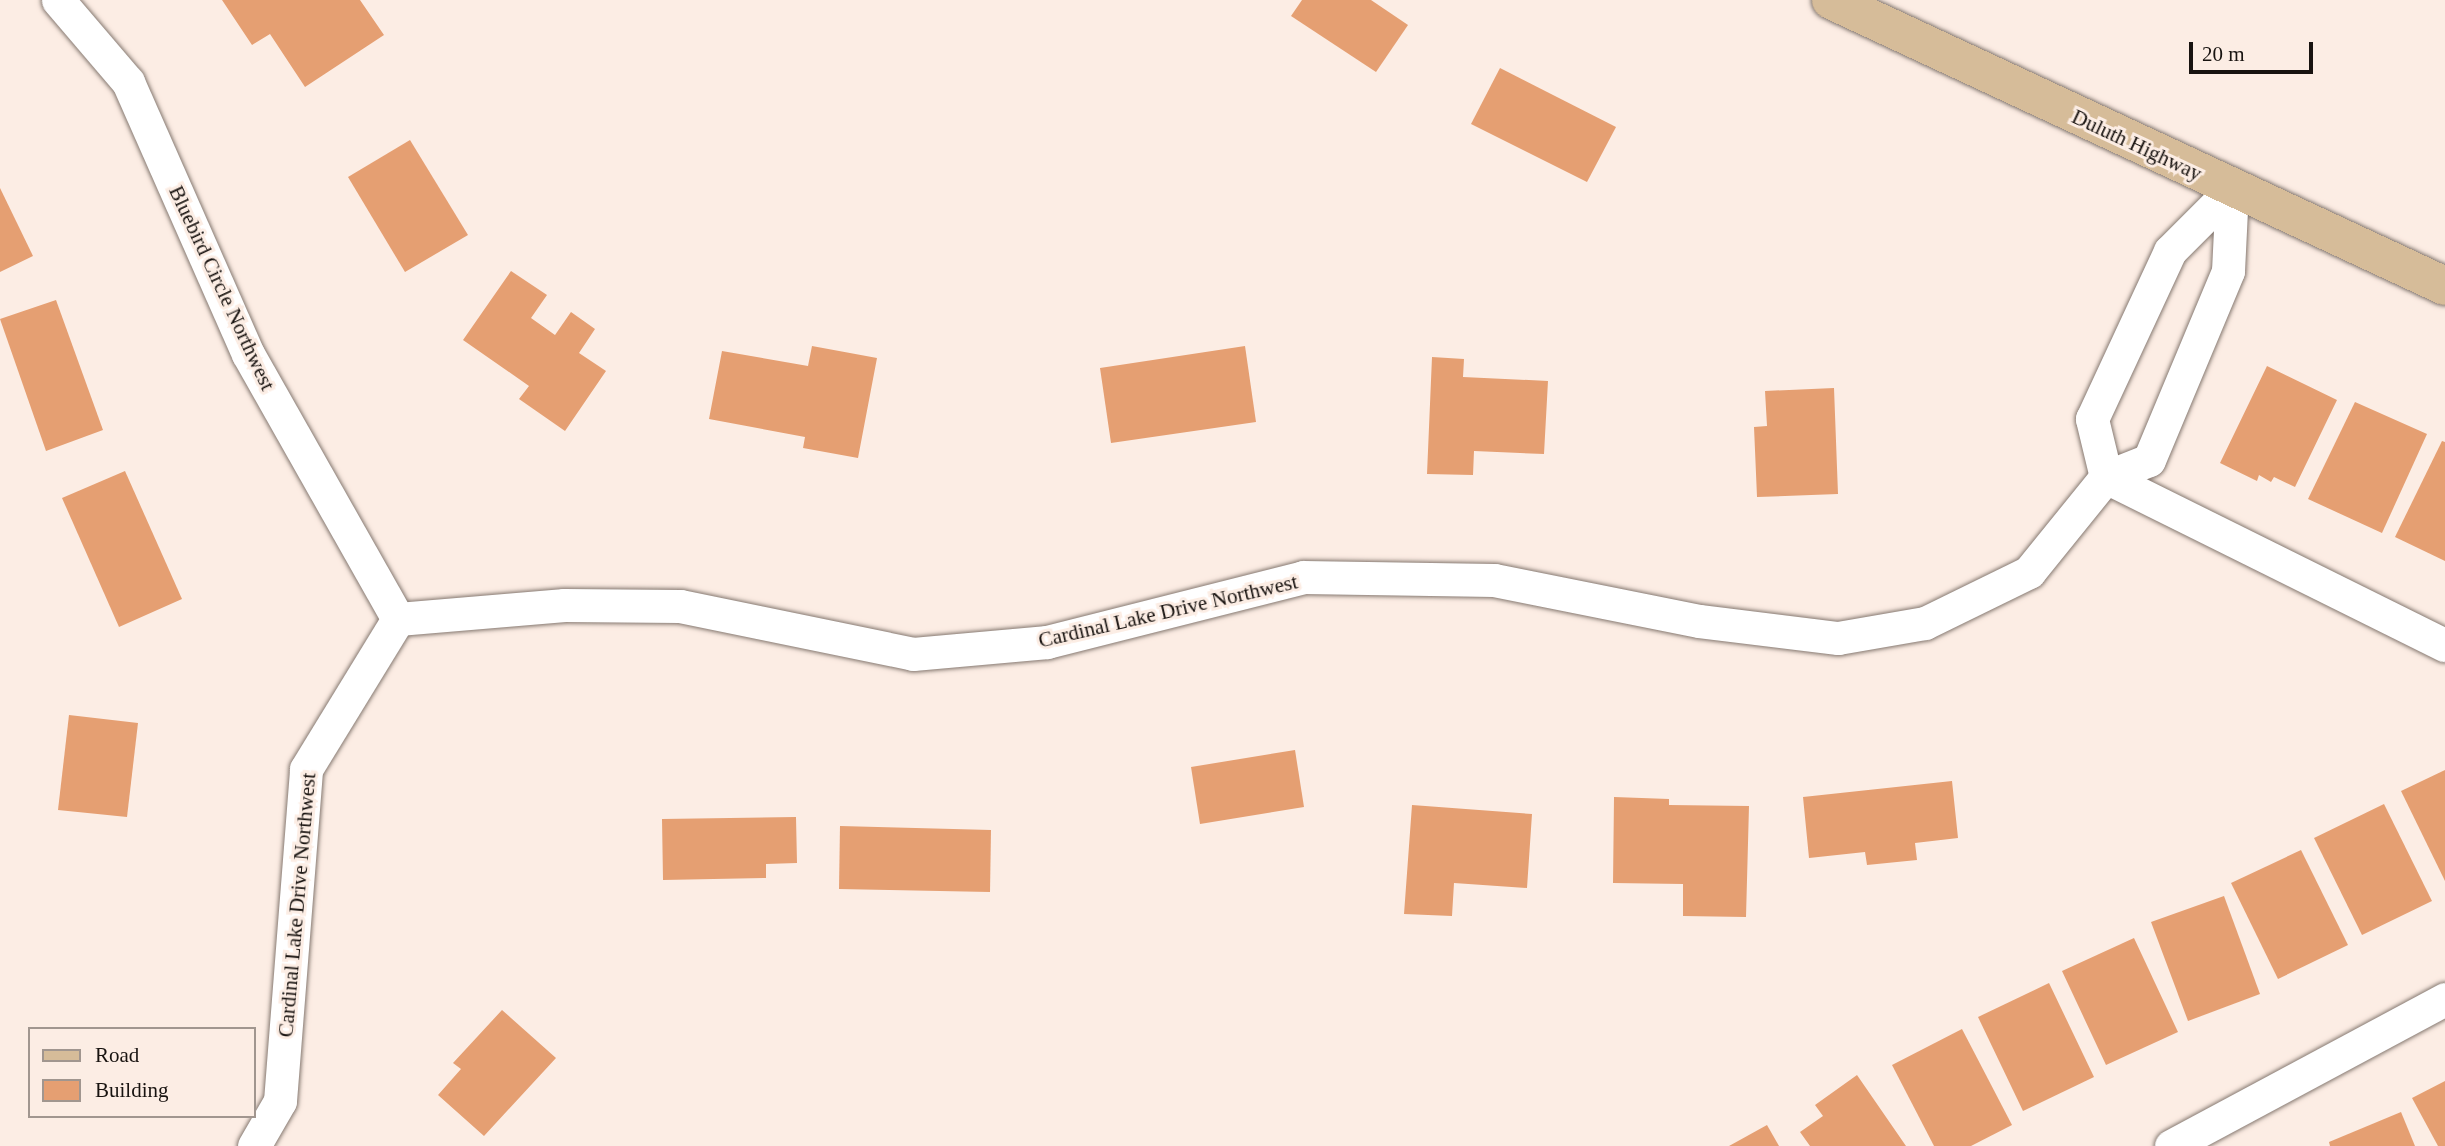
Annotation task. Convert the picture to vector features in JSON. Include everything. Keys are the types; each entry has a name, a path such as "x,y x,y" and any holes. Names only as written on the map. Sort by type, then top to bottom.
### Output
{"main road":[{"name":"Duluth Highway","path":"1831,0 2445,286"}],"street":[{"name":"Bluebird Circle Northwest","path":"58,0 128,82 248,354 398,619"},
{"name":"Cardinal Lake Drive Northwest","path":"254,1146 281,1101 306,769 398,619 564,605 680,606 913,654 1047,642 1303,577 1494,580 1699,621 1838,638 1925,623 2029,572 2106,477 2149,460 2228,271 2232,189"},
{"path":"2232,189 2170,251 2092,419 2106,477 2445,645"},
{"path":"2171,1146 2445,999"}],"building":[{"path":"222,0 360,0 384,35 305,87 270,34 252,45"},
{"path":"1302,0 1371,0 1408,25 1376,72 1291,16"},
{"path":"1500,68 1616,127 1587,182 1471,124"},
{"path":"410,140 468,235 405,272 348,177"},
{"path":"0,188 33,256 0,272"},
{"path":"511,271 547,295 531,318 555,335 571,312 595,329 579,353 606,371 565,431 519,399 529,386 463,340"},
{"path":"56,300 103,430 46,451 0,319"},
{"path":"812,346 877,358 858,458 803,448 805,437 709,419 722,351 808,366"},
{"path":"1245,346 1256,422 1111,443 1100,368"},
{"path":"1432,357 1464,359 1463,377 1548,381 1544,454 1474,451 1473,475 1427,474"},
{"path":"2267,366 2337,400 2295,487 2274,477 2271,482 2259,475 2257,481 2220,463"},
{"path":"1834,388 1838,494 1757,497 1754,427 1767,426 1765,391"},
{"path":"2355,402 2427,434 2382,533 2308,499"},
{"path":"2442,441 2445,442 2445,561 2395,537"},
{"path":"125,471 182,599 119,627 62,498"},
{"path":"69,715 138,723 127,817 58,810"},
{"path":"1295,750 1304,807 1200,824 1191,767"},
{"path":"2445,770 2445,881 2401,791"},
{"path":"1952,781 1958,838 1915,843 1917,860 1867,865 1865,852 1809,858 1803,797"},
{"path":"1614,797 1669,799 1669,805 1749,806 1746,917 1683,916 1683,884 1613,883"},
{"path":"2384,804 2432,901 2362,935 2314,838"},
{"path":"1412,805 1532,814 1527,888 1454,883 1452,916 1404,914"},
{"path":"796,817 797,863 766,864 766,878 663,880 662,819"},
{"path":"840,826 991,830 990,892 839,889"},
{"path":"2301,850 2348,945 2278,979 2231,883"},
{"path":"2224,896 2260,994 2188,1021 2151,922"},
{"path":"2134,938 2178,1032 2106,1065 2062,971"},
{"path":"2049,983 2094,1077 2023,1111 1978,1017"},
{"path":"502,1010 556,1058 484,1136 438,1095 461,1069 453,1063"},
{"path":"1962,1029 2012,1125 1971,1146 1934,1146 1892,1065"},
{"path":"1857,1075 1906,1146 1810,1146 1800,1132 1823,1116 1815,1105"},
{"path":"2445,1081 2445,1146 2438,1146 2412,1098"},
{"path":"2401,1112 2415,1146 2330,1146 2329,1142"},
{"path":"1767,1125 1779,1146 1729,1146"}]}
